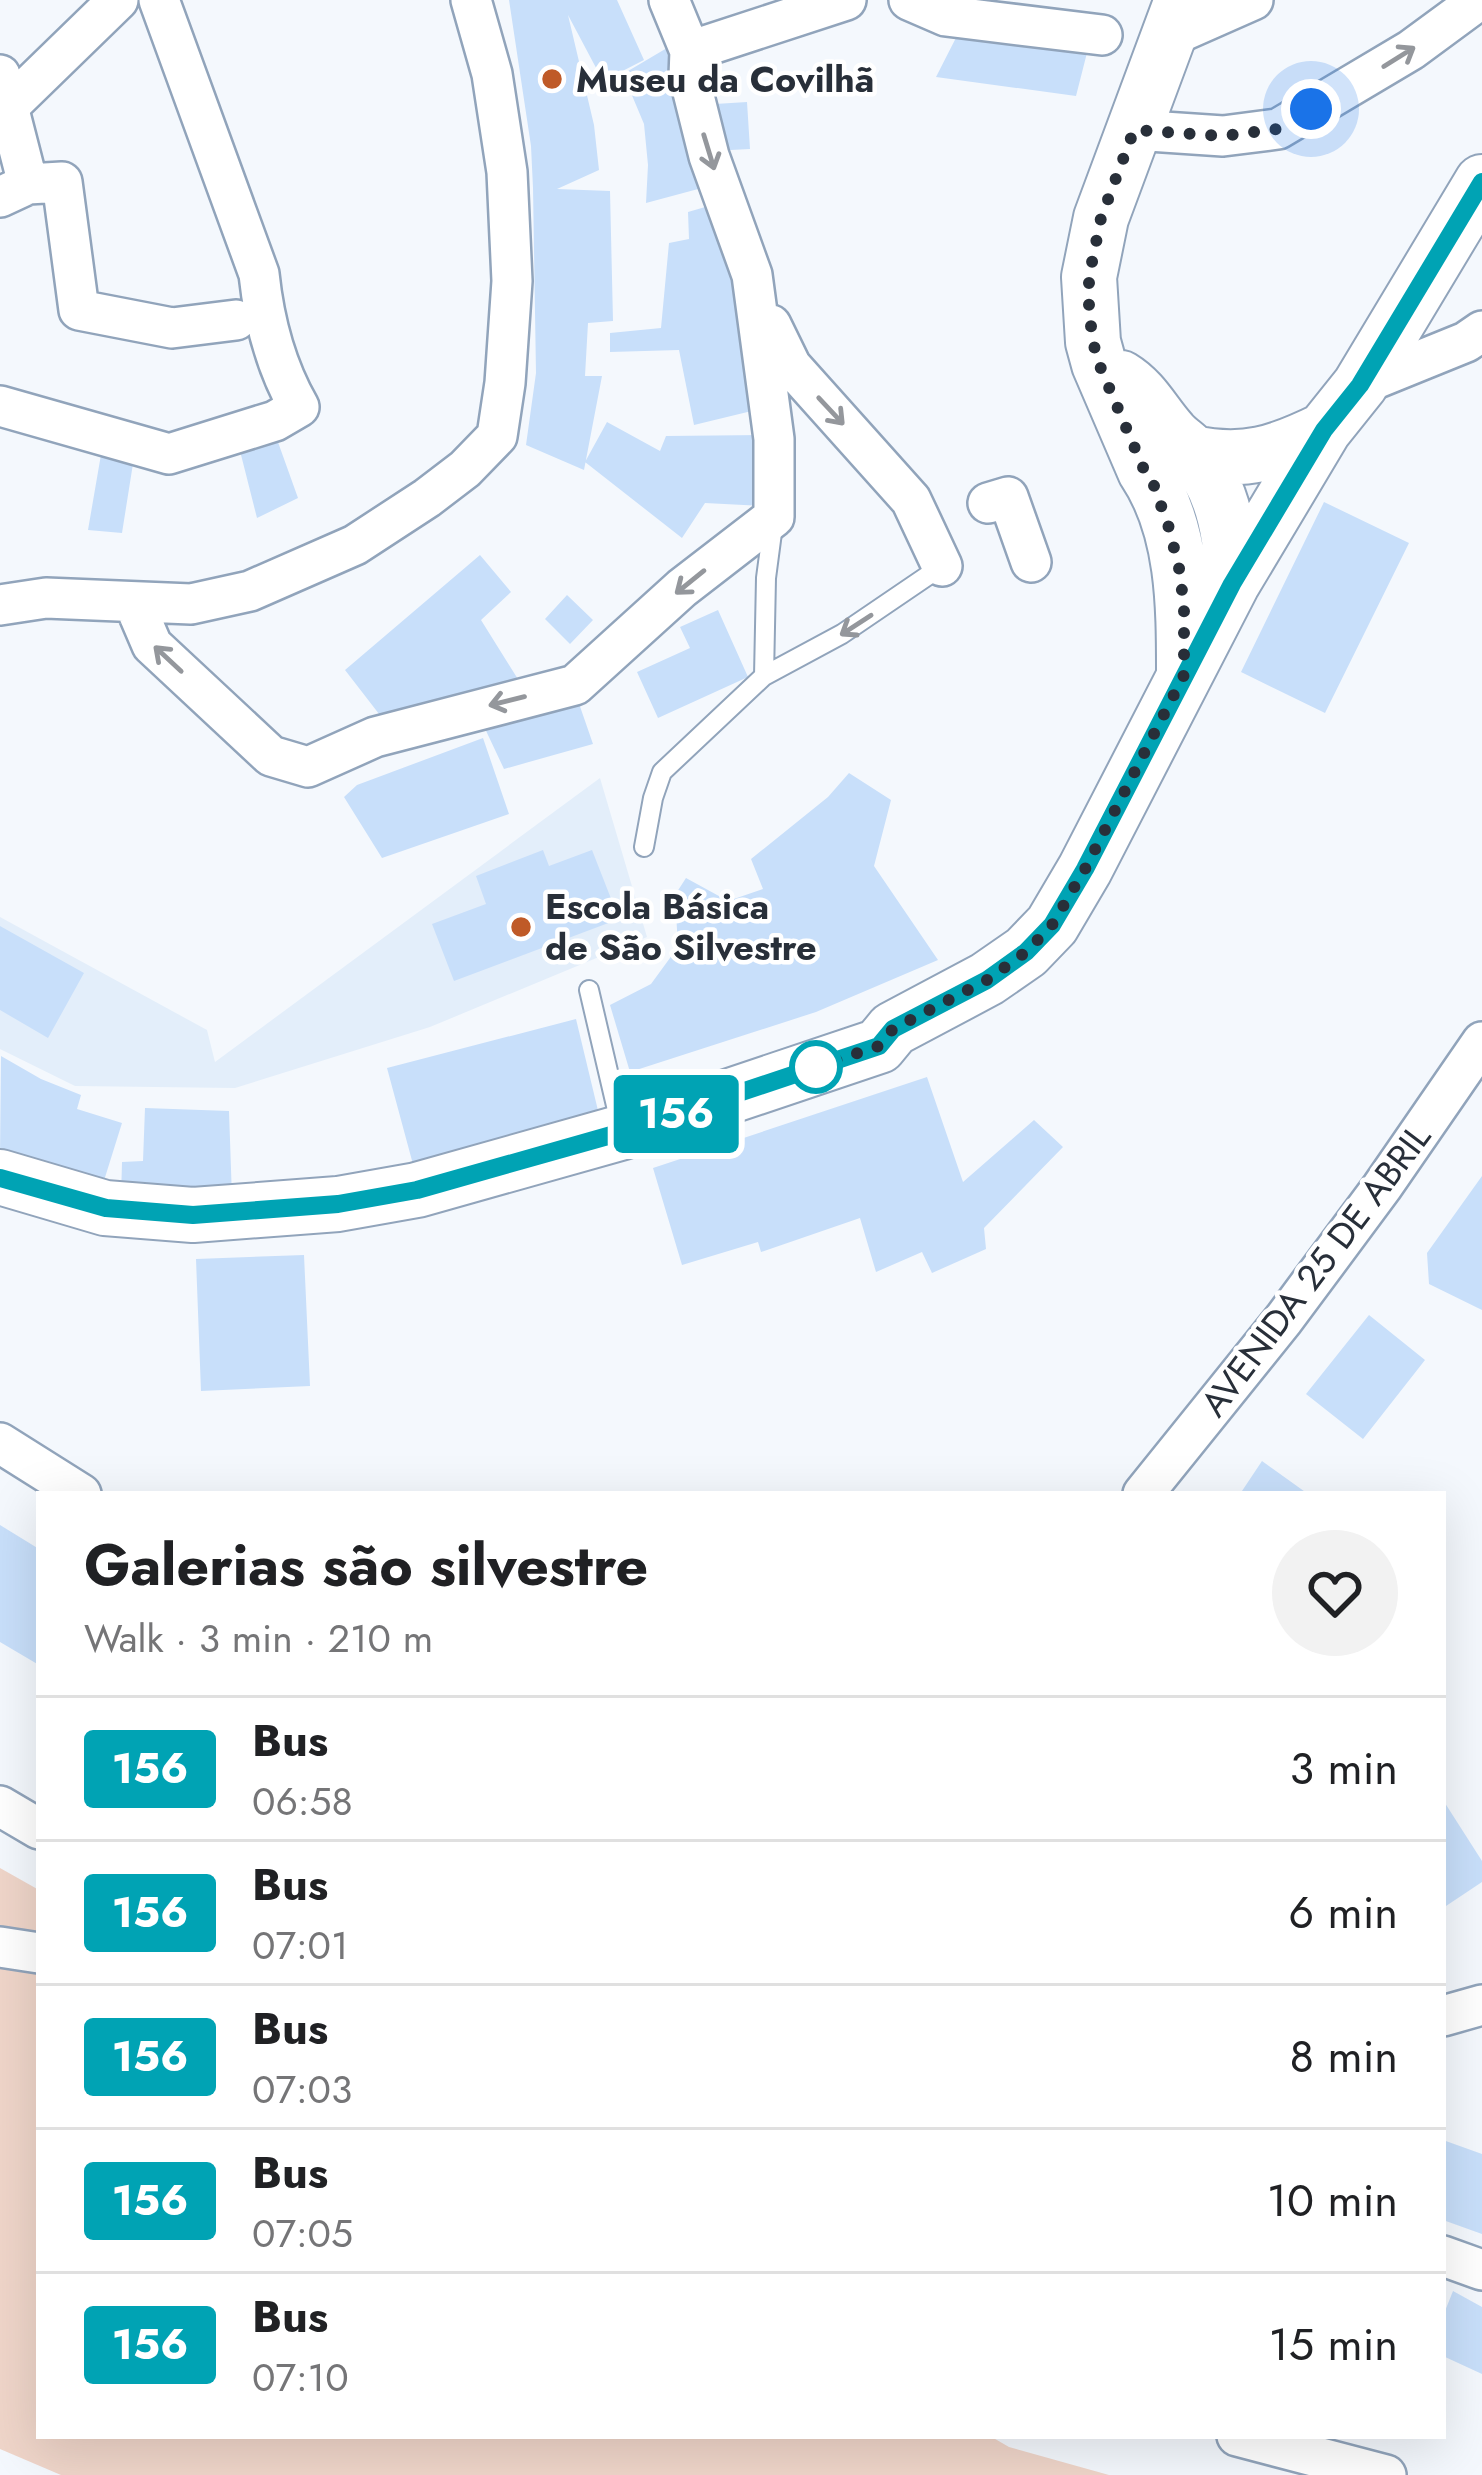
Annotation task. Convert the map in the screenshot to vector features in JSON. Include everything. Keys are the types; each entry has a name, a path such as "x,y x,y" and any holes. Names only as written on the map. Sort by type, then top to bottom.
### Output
{"main road":[{"path":"1174,19 1101,218 1089,277 1090,326 1099,364 1138,388 1172,434 1169,528 1184,606 1184,675"},
{"path":"0,1178 106,1208 193,1215 338,1204 417,1190 622,1132 879,1046 893,1029 987,980 1026,952 1052,925 1184,675 1229,549 1360,385 1482,182"},
{"path":"1173,468 1315,446"},
{"path":"1173,468 1209,478 1229,549"}],"street":[{"path":"118,0 4,91 14,190 62,182 79,310 172,328 236,320"},
{"path":"0,406 169,454 274,421 299,407 282,378 264,319 259,274 159,0"},
{"path":"0,605 46,598 191,604 250,591 355,545 465,470 496,436 512,281 507,172 492,74 471,0"},
{"path":"669,0 690,51 689,76 710,156 790,366 911,500 942,566"},
{"path":"690,51 846,0"},
{"path":"909,0 946,16 1102,35"},
{"path":"1174,19 1253,0"},
{"path":"1134,130 1223,136 1278,129 1411,50 1479,0"},
{"path":"134,603 152,645 271,757 308,767 375,737 575,685 682,588 774,517 774,439 752,275"},
{"path":"1360,385 1482,331"},
{"path":"988,502 1008,497 1031,562"},
{"name":"AVENIDA 25 DE ABRIL","path":"1145,1491 1326,1262 1482,1042"},
{"path":"0,1443 76,1491"},
{"path":"0,1806 36,1827"},
{"path":"0,1947 36,1953"},
{"path":"1446,2015 1482,2006"},
{"path":"1446,2256 1482,2270"},
{"path":"1248,2439 1386,2475"}],"lane":[{"path":"764,676 766,578 774,517"},
{"path":"644,847 662,772 764,676 842,634 942,566"},
{"path":"589,990 622,1132"}],"shaded area":[{"name":"Escola Básica de São Silvestre","path":"600,778 647,937 430,1027 235,1088 75,1086 0,1049 0,917 207,1030 215,1062"},
{"path":"0,1868 36,1888 36,2439 995,2439 1109,2475 61,2475 0,2449"}],"building":[{"path":"509,0 617,0 644,60 603,81 568,15 594,125 599,170 557,189 610,191 613,321 588,323 585,376 602,376 584,470 526,445 536,373 533,188"},
{"path":"963,24 1090,41 1076,96 936,77"},
{"path":"672,45 713,185 646,203 644,124 623,74"},
{"path":"747,102 750,149 711,151 699,105"},
{"path":"719,203 768,407 694,425 679,350 610,352 610,333 661,328 669,243 689,239 688,212"},
{"path":"607,422 660,451 666,436 763,435 763,506 705,503 682,538 585,462"},
{"path":"274,431 298,498 257,518 237,439"},
{"path":"103,443 135,451 122,533 88,530"},
{"path":"1324,502 1409,543 1325,713 1241,672"},
{"path":"480,555 511,592 481,620 526,692 386,723 345,670"},
{"path":"567,595 593,620 570,644 545,619"},
{"path":"718,610 748,677 658,718 637,672 690,648 680,627"},
{"path":"575,692 593,744 504,769 480,718"},
{"path":"483,738 509,814 382,858 344,797 357,785"},
{"path":"849,773 891,800 874,866 938,960 816,1012 630,1072 610,1005 651,984 678,947 675,895 686,878 728,901 763,889 751,859 828,797"},
{"path":"543,850 549,866 592,850 619,919 454,981 432,924 486,904 476,876"},
{"path":"0,926 84,973 48,1038 0,1010"},
{"path":"576,1019 601,1123 414,1168 387,1068"},
{"path":"1,1056 81,1095 77,1109 122,1123 102,1187 0,1157"},
{"path":"927,1077 963,1182 1034,1120 1063,1147 984,1228 986,1249 932,1273 922,1252 876,1272 860,1218 761,1252 758,1242 682,1265 653,1168"},
{"path":"145,1108 229,1111 232,1198 121,1198 122,1162 143,1161"},
{"path":"1482,1176 1482,1310 1429,1284 1427,1253"},
{"path":"304,1255 310,1386 201,1391 196,1259"},
{"path":"1369,1315 1425,1360 1363,1439 1306,1394"},
{"path":"1262,1461 1304,1491 1242,1491"},
{"path":"0,1525 36,1547 36,1663 0,1642"},
{"path":"1446,1805 1482,1861 1482,1882 1446,1906"},
{"path":"1446,2141 1482,2154 1482,2234 1446,2221"},
{"path":"1453,2291 1482,2307 1482,2374 1446,2357 1446,2308"}],"bus line":[{"name":"156","path":"0,1178 106,1208 193,1215 338,1204 417,1190 622,1132 879,1046 893,1029 987,980 1026,952 1052,925 1232,584 1324,430 1360,385 1482,182"}],"place":[{"name":"Museu da Covilhã","path":"552,79"},
{"name":"Escola Básica de São Silvestre","path":"521,927"}],"route":[{"path":"816,1067 879,1046 893,1029 987,980 1026,952 1052,925 1085,869 1184,675 1184,606 1169,528 1093,342 1089,277 1101,218 1134,130 1223,136 1278,129 1311,109"}]}
